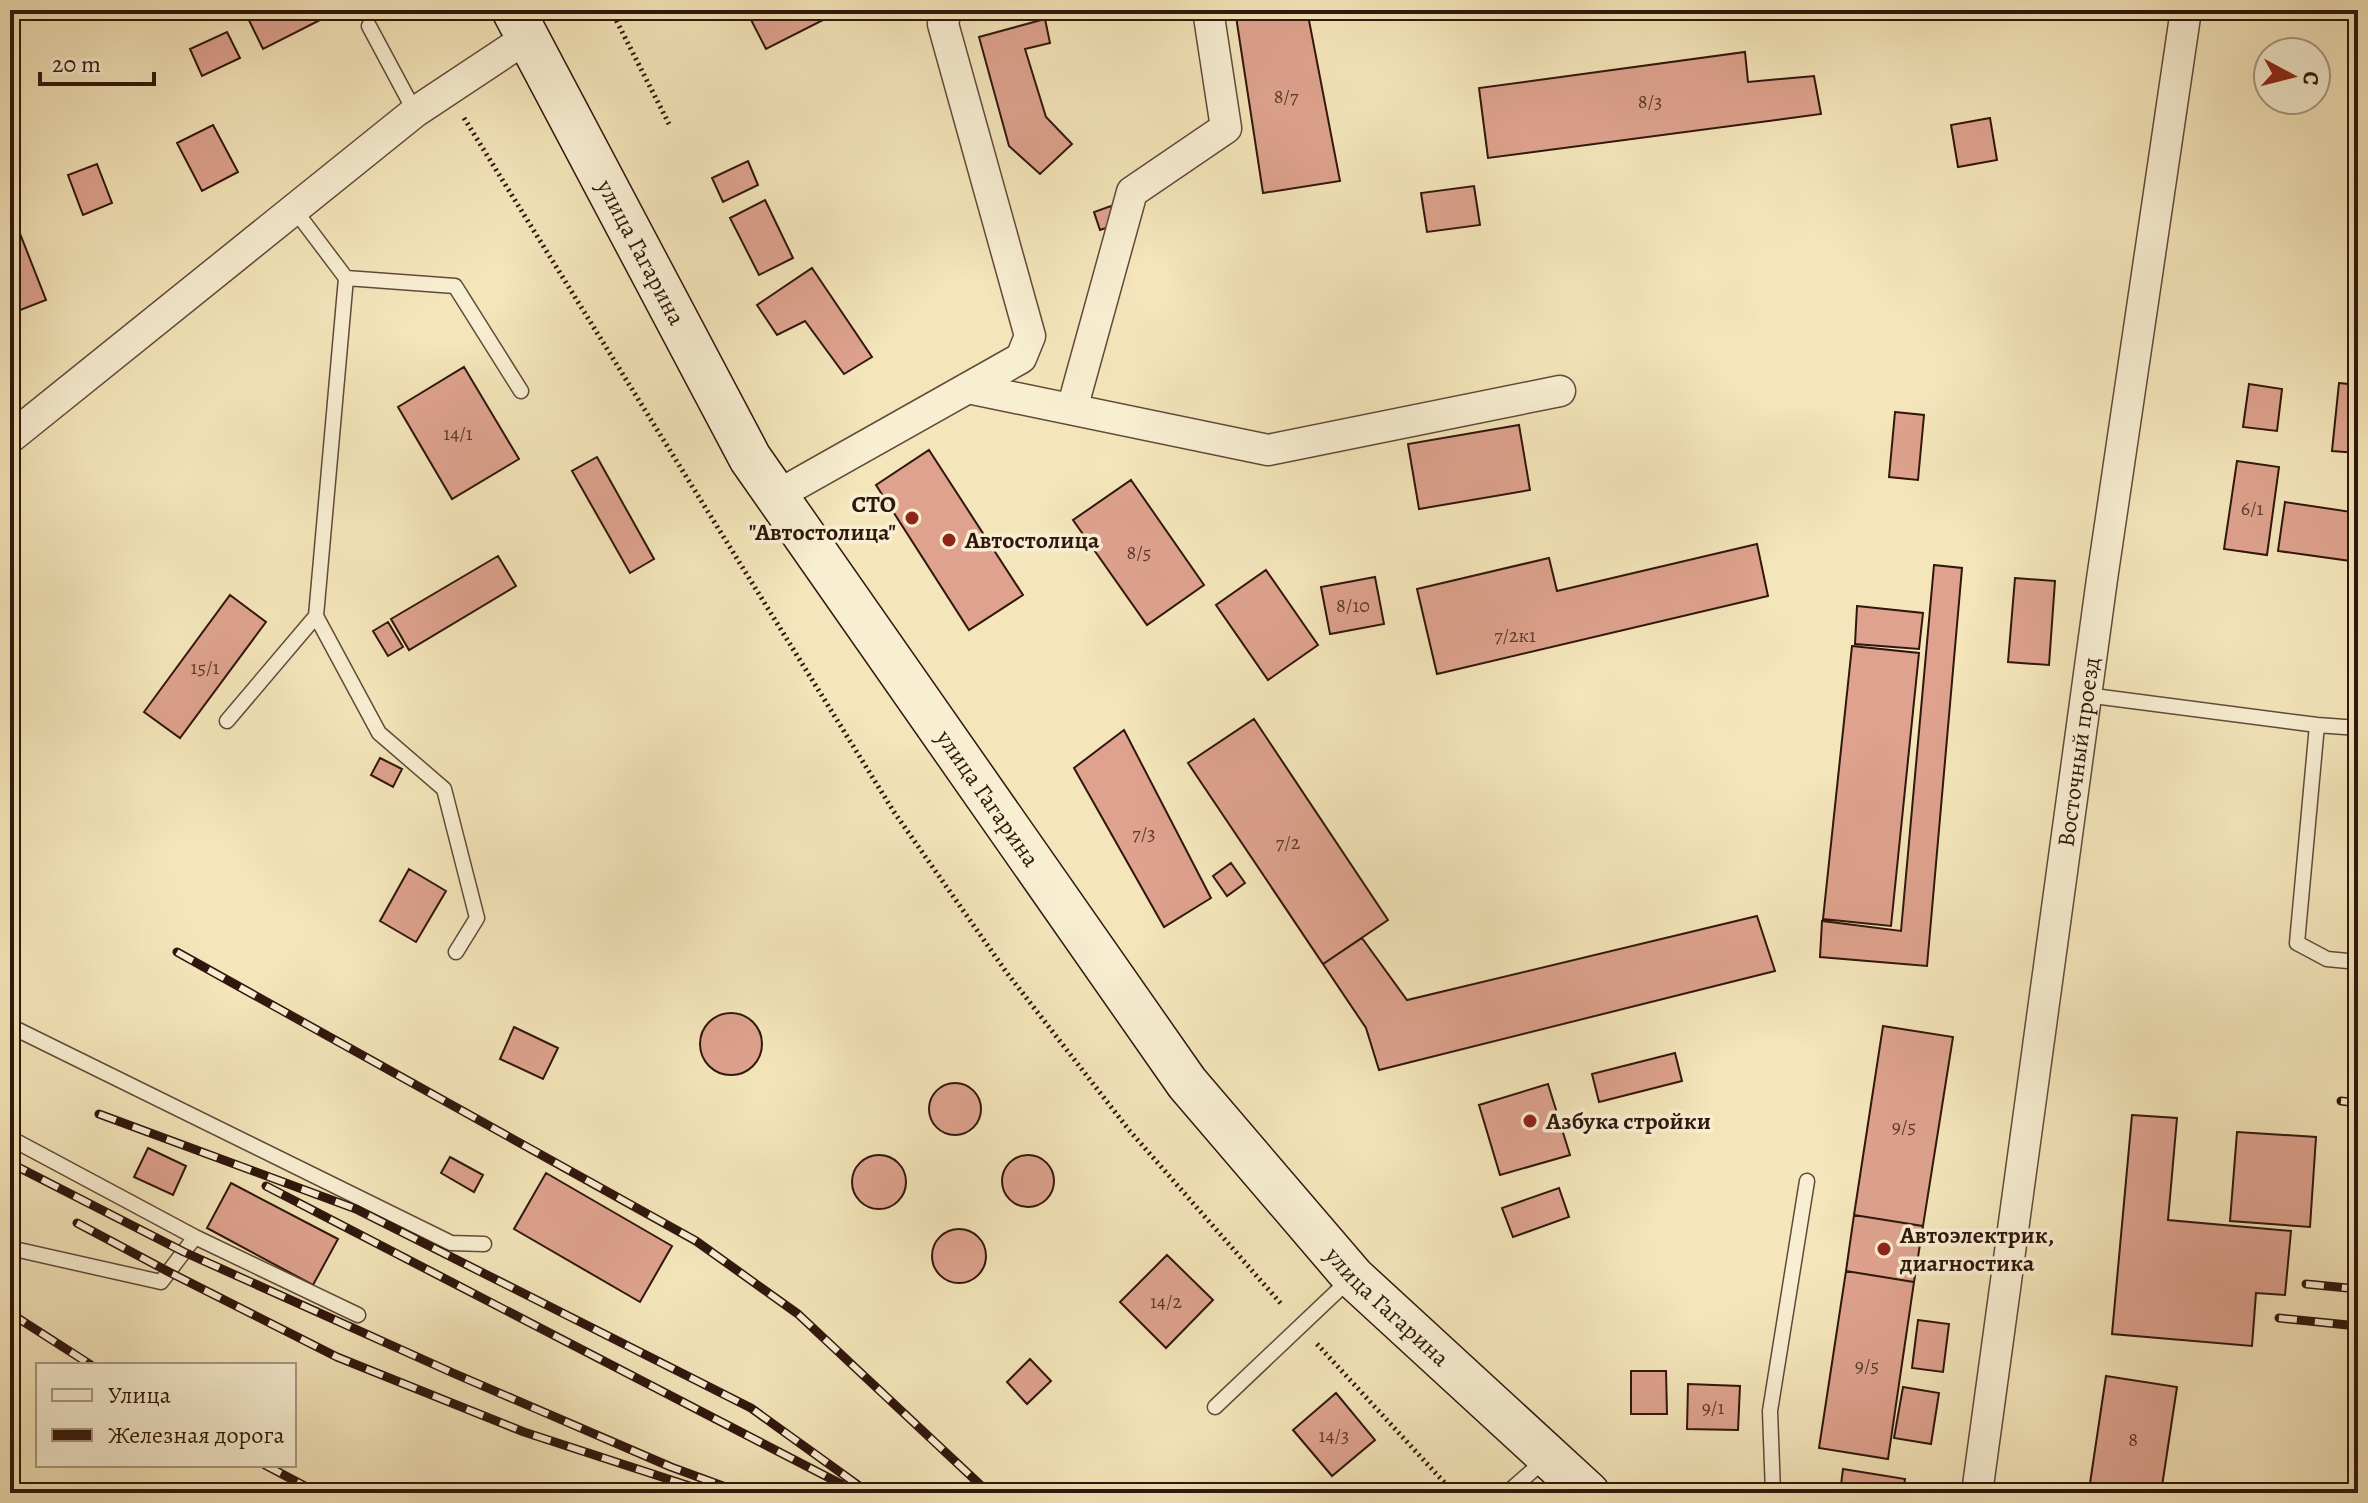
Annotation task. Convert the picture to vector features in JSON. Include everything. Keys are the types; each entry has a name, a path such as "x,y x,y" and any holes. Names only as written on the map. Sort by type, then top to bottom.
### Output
{"main road":[{"name":"улица Гагарина","path":"520,24 750,458 1187,1083 1353,1277 1588,1493"}],"street":[{"path":"776,496 1021,358 1030,336 943,24 946,10"},
{"path":"1072,409 1132,192 1226,128 1208,10"},
{"name":"Восточный проезд","path":"1977,1493 2086,695 2186,10"},
{"path":"10,438 415,112 447,90 520,24"},
{"path":"968,388 1268,450 1560,391"}],"lane":[{"path":"369,26 415,112"},
{"path":"294,209 346,278 316,616 379,733 444,789 477,918 456,952"},
{"path":"346,278 455,286 521,391"},
{"path":"227,721 316,616"},
{"path":"2086,695 2358,728"},
{"path":"2317,725 2297,943 2327,959 2358,962"},
{"path":"10,1026 451,1243 484,1244"},
{"path":"10,1138 195,1237 358,1315"},
{"path":"1773,1493 1770,1411 1807,1181"},
{"path":"10,1248 161,1282 195,1237"},
{"path":"1215,1407 1353,1277"},
{"path":"1507,1493 1547,1458"}],"path":[{"path":"611,10 669,124"},
{"path":"447,90 894,812 1007,973 1129,1130 1301,1326 1454,1493"}],"building":[{"path":"244,10 330,10 332,14 263,49"},
{"path":"746,10 826,10 829,17 766,49"},
{"path":"1235,10 1307,10 1340,181 1263,193"},
{"path":"1045,19 1050,43 1025,49 1046,117 1072,144 1040,174 1009,146 979,37"},
{"path":"227,32 240,58 202,76 190,49"},
{"path":"1745,52 1748,82 1814,76 1821,114 1488,158 1479,88"},
{"path":"1990,118 1997,160 1958,167 1951,125"},
{"path":"213,125 238,172 202,191 177,143"},
{"path":"748,161 758,185 723,202 712,178"},
{"path":"97,164 112,203 83,215 68,175"},
{"path":"1474,186 1480,225 1427,232 1421,193"},
{"path":"765,200 793,258 759,275 730,218"},
{"path":"1111,206 1118,224 1100,230 1094,212"},
{"path":"10,208 46,300 10,314"},
{"path":"812,268 872,357 844,374 805,321 777,335 757,305"},
{"path":"464,367 519,459 452,499 398,407"},
{"path":"2339,383 2358,385 2358,453 2332,451"},
{"path":"2249,384 2282,389 2277,431 2243,427"},
{"path":"1895,412 1924,415 1918,480 1889,477"},
{"path":"1519,425 1530,490 1419,509 1408,444"},
{"name":"Автостолица","path":"929,450 1023,595 969,630 876,485"},
{"path":"597,457 654,559 630,573 572,471"},
{"path":"2237,461 2279,467 2267,555 2224,549"},
{"path":"1131,480 1204,585 1147,625 1073,520"},
{"path":"2285,502 2358,513 2358,562 2278,551"},
{"path":"1757,544 1768,596 1437,674 1417,589 1549,558 1557,591"},
{"path":"498,556 516,586 409,650 391,619"},
{"path":"1934,565 1962,568 1927,966 1820,957 1822,921 1901,931"},
{"path":"1266,570 1318,645 1268,680 1216,605"},
{"path":"1375,577 1384,624 1330,634 1321,587"},
{"path":"2015,578 2055,581 2049,665 2008,662"},
{"path":"230,595 266,622 180,738 144,712"},
{"path":"1857,606 1923,613 1919,649 1855,644"},
{"path":"388,622 403,647 388,656 373,631"},
{"path":"1852,646 1919,653 1891,926 1823,919"},
{"path":"1254,719 1388,920 1323,964 1188,763"},
{"path":"1124,730 1211,898 1164,927 1074,768"},
{"path":"380,758 402,769 393,787 371,775"},
{"path":"1231,863 1245,883 1227,896 1213,876"},
{"path":"409,869 446,891 416,942 380,921"},
{"path":"1757,916 1775,971 1379,1070 1366,1028 1323,964 1362,938 1407,1000"},
{"path":"725,1013 737,1013 753,1022 760,1032 760,1056 753,1066 737,1075 725,1075 705,1061 700,1050 700,1038 714,1018"},
{"path":"1883,1026 1953,1037 1923,1226 1854,1215"},
{"path":"514,1027 558,1048 543,1079 500,1059"},
{"path":"1675,1053 1682,1081 1599,1102 1592,1074"},
{"path":"955,1083 973,1091 981,1109 973,1127 955,1135 937,1127 929,1109 937,1091"},
{"path":"1548,1084 1570,1155 1500,1175 1479,1105"},
{"path":"2132,1115 2177,1118 2168,1220 2291,1231 2285,1295 2256,1293 2252,1346 2112,1334"},
{"path":"2237,1132 2316,1137 2310,1227 2230,1221"},
{"path":"148,1148 186,1166 173,1195 134,1177"},
{"path":"879,1155 898,1163 906,1182 898,1201 879,1209 860,1201 852,1182 860,1163"},
{"path":"1028,1155 1047,1162 1054,1181 1047,1200 1028,1207 1009,1200 1002,1181 1009,1162"},
{"path":"450,1157 483,1175 474,1192 441,1173"},
{"path":"546,1173 672,1246 640,1302 514,1229"},
{"path":"231,1183 338,1239 313,1285 207,1228"},
{"path":"1559,1188 1569,1217 1513,1237 1502,1208"},
{"name":"Автоэлектрик, диагностика","path":"1854,1215 1923,1226 1914,1282 1846,1271"},
{"path":"959,1229 978,1237 986,1256 978,1275 959,1283 940,1275 932,1256 940,1237"},
{"path":"1167,1255 1213,1300 1166,1348 1120,1302"},
{"path":"1846,1271 1914,1282 1888,1459 1819,1448"},
{"path":"1918,1320 1949,1324 1943,1372 1912,1368"},
{"path":"1030,1359 1051,1381 1027,1404 1007,1382"},
{"path":"1631,1371 1666,1371 1667,1414 1631,1414"},
{"path":"2106,1376 2177,1387 2161,1493 2089,1490"},
{"path":"1688,1384 1740,1386 1738,1430 1687,1429"},
{"path":"1903,1387 1939,1393 1931,1444 1894,1438"},
{"path":"1336,1393 1375,1440 1332,1476 1293,1430"},
{"path":"1843,1469 1905,1479 1903,1493 1840,1493"}],"railway":[{"path":"177,952 696,1241 798,1314 989,1493"},
{"path":"2341,1101 2358,1103"},
{"path":"99,1114 356,1209 751,1408 869,1493"},
{"path":"10,1163 184,1252 453,1373 671,1467 742,1493"},
{"path":"266,1186 841,1484"},
{"path":"77,1223 337,1357 524,1432 711,1493"},
{"path":"2306,1284 2358,1289"},
{"path":"10,1313 88,1363"},
{"path":"2279,1318 2358,1326"},
{"path":"269,1467 318,1493"}],"place":[{"name":"СТО \"Автостолица\"","path":"912,518"},
{"name":"Автостолица","path":"949,540"},
{"name":"Азбука стройки","path":"1530,1121"},
{"name":"Автоэлектрик, диагностика","path":"1884,1249"}]}
